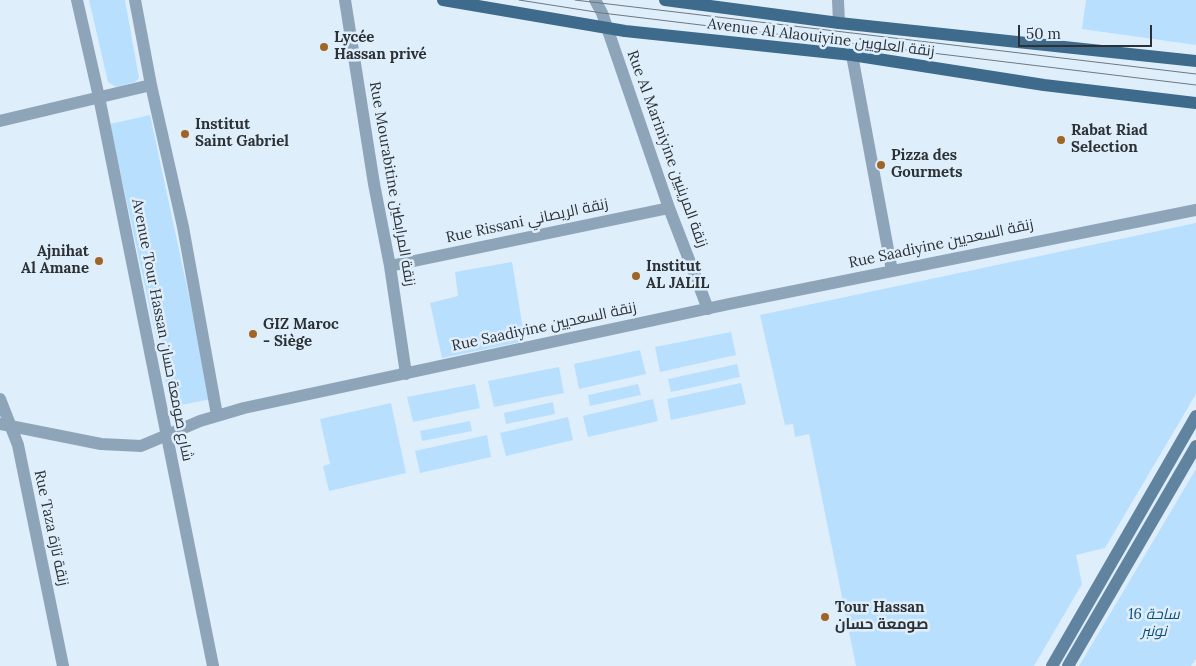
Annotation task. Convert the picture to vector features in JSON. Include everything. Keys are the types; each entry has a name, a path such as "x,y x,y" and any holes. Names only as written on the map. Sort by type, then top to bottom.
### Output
{"main road":[{"name":"Avenue Al Alaouiyine زنقة العلويين","path":"443,0 606,28 852,55 1044,85 1196,103"},
{"name":"Avenue Al Alaouiyine زنقة العلويين","path":"665,0 839,23 1196,61"}],"street":[{"name":"Avenue Tour Hassan شارع صومعة حسان","path":"78,0 213,666"},
{"path":"135,0 151,85 183,227 217,416"},
{"name":"Rue Mourabitine زنقة المرابطين","path":"345,0 374,184 390,266 406,374"},
{"name":"Rue Al Mariniyine زنقة المرينيين","path":"595,0 669,208 708,309"},
{"path":"838,0 839,23"},
{"path":"852,55 892,271"},
{"path":"0,120 151,85"},
{"name":"Rue Rissani زنقة الريصاني","path":"390,266 669,208"},
{"name":"Rue Saadiyine زنقة السعديين","path":"6,425 84,441 126,446 146,444 217,416 708,309 1196,210"},
{"name":"Rue Taza زنقة تازة","path":"0,399 6,425 18,446 63,666"},
{"path":"1052,666 1196,416"},
{"path":"1068,666 1196,446"}],"green space":[{"path":"89,0 125,0 139,78 135,82 116,87 108,82"},
{"path":"1086,0 1196,0 1196,45 1082,29"},
{"path":"150,115 211,399 171,407 110,124"},
{"path":"1196,223 1196,394 1105,548 1076,555 1082,584 1034,666 856,666 809,434 795,437 793,424 785,425 760,315"},
{"path":"512,262 525,341 442,358 430,303 458,296 455,272"},
{"path":"731,332 736,355 660,372 655,347"},
{"path":"640,350 646,374 579,389 574,364"},
{"path":"737,364 740,377 671,392 668,379"},
{"path":"559,367 564,393 494,407 488,381"},
{"path":"741,383 746,404 671,420 667,399"},
{"path":"475,384 480,408 413,422 407,397"},
{"path":"638,384 641,395 590,406 588,395"},
{"path":"653,399 658,421 588,437 583,416"},
{"path":"553,402 555,414 506,424 504,413"},
{"path":"391,403 406,473 329,491 323,466 330,464 320,419"},
{"path":"568,417 573,440 506,456 500,433"},
{"path":"470,421 472,431 422,441 420,431"},
{"path":"487,435 491,457 420,473 415,451"},
{"name":"ساحة 16 نونبر","path":"1196,469 1196,659 1191,666 1079,666"}],"tram line":[{"path":"519,0 602,13 1196,85"},
{"path":"575,0 1196,74"}],"place":[{"name":"Lycée Hassan privé","path":"324,47"},
{"name":"Institut Saint Gabriel","path":"185,134"},
{"name":"Rabat Riad Selection","path":"1061,140"},
{"name":"Pizza des Gourmets","path":"881,165"},
{"name":"Ajnihat Al Amane","path":"99,261"},
{"name":"Institut AL JALIL","path":"636,276"},
{"name":"GIZ Maroc - Siège","path":"253,334"},
{"name":"Tour Hassan صومعة حسان","path":"825,617"}]}
